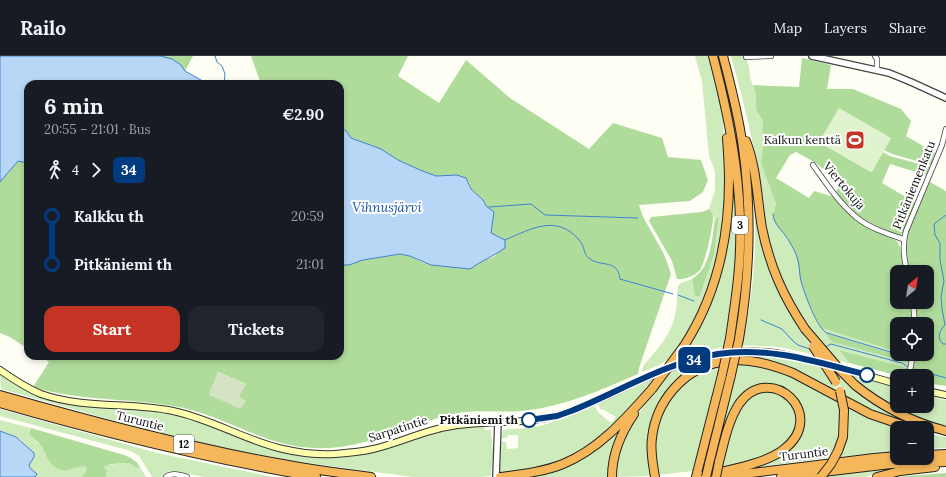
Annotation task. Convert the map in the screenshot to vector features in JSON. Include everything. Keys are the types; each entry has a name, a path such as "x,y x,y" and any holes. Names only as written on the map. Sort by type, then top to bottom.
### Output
{"highway":[{"name":"3","path":"698,477 699,465 730,338 738,277 740,226 737,172 727,113 714,56"},
{"name":"3","path":"706,477 739,339 745,307 748,278 749,225 746,171 739,124 723,56"},
{"path":"612,476 613,460 619,441 629,422 684,346 704,312 714,284 722,257 729,199 727,113"},
{"path":"739,124 751,156 762,229 779,286 840,391 844,410 843,437 831,464 821,477"},
{"path":"804,330 841,372 866,394 894,412 920,423 946,430"},
{"path":"654,474 651,446 652,438 656,417 663,403 674,388 687,377 703,367 721,362 741,360 753,361 782,368 870,414 891,421"},
{"path":"698,477 748,465 769,458 782,451 792,442 799,429 800,414 795,401 784,392 771,388 757,389 748,394 735,412 726,434 719,462 715,477"},
{"path":"500,477 539,471 562,464 581,455 613,431 652,389"},
{"name":"Turuntie","path":"0,395 180,443 278,463 370,477"},
{"name":"Turuntie","path":"0,403 95,430 167,447 229,461 316,477"},
{"path":"934,433 946,435"},
{"path":"934,454 946,454"},
{"name":"Turuntie","path":"715,477 890,457"},
{"name":"Turuntie","path":"781,477 877,466 946,462"},
{"path":"877,477 900,471 946,466"}],"main road":[{"name":"Sarpatintie","path":"0,370 33,390 60,399 175,412 212,423 275,447 312,453 333,454 375,449 432,430 464,424 523,421 557,416 586,406 675,366 707,356 732,352 761,352 788,355 890,382"},
{"path":"934,392 946,394"}],"street":[{"path":"746,57 771,56"},
{"path":"812,56 877,70 904,78 946,98"},
{"path":"875,56 877,59 877,70"},
{"name":"Pitkäniemenkatu","path":"906,265 903,252 903,239 942,145 946,129"},
{"name":"Viertokuja","path":"813,165 841,202 856,217 877,229 903,239"},
{"path":"496,477 498,422"},
{"path":"166,477 170,474 175,474 187,477"}],"green space":[{"path":"160,56 193,56 185,71 174,61"},
{"path":"251,56 408,56 398,76 439,103 466,60 510,98 589,149 613,123 662,138 668,157 701,160 708,180 703,192 690,201 639,205 643,217 664,254 671,274 638,374 582,397 552,406 522,411 470,412 453,414 360,443 342,447 322,448 301,447 284,444 221,420 173,406 68,395 33,387 49,362 46,360 344,360 344,265 349,265 363,260 400,254 410,256 424,263 470,269 480,262 495,256 505,240 491,233 486,206 483,200 471,189 469,182 457,175 436,176 420,170 398,160 381,149 351,138 344,129 344,80 260,80","holes":["218,372 246,384 239,396 225,401 210,395"]},
{"path":"695,56 709,56 723,121 727,183 718,265 692,328 671,358 642,372 644,365 664,340 671,327 676,311 678,286 681,283 692,279 695,296 700,296 714,255 719,217 715,219 709,209 715,190 715,171 709,156 702,81"},
{"path":"731,56 745,56 749,66 750,77 756,95 756,110 763,121 763,149 761,163 776,204 773,214 780,230 785,235 797,256 800,277 821,328 890,350 890,353 826,334 832,342 890,358 890,361 903,361 910,363 908,368 839,350 849,363 834,360 795,311 769,247 753,144"},
{"path":"802,58 831,65 827,89 853,89 901,109 911,121 906,136 935,153 931,165 892,154 884,150 891,138 819,142 871,172 883,152 890,156 930,167 926,175 890,164 882,183 916,203 902,234 899,236 862,219 851,210 836,192 840,184 816,163 796,152 790,155 776,178 809,198 814,191 834,197 847,212 859,222 897,241 900,247 904,265 890,265 890,309 913,309 913,317 890,317 890,350 821,328 809,304 801,283 797,256 785,235 773,219 776,204 761,163 763,149 763,121 756,110 756,95 753,85 799,87"},
{"name":"Kalkun kenttä","path":"839,108 891,138 872,172 819,142"},
{"path":"731,154 734,179 736,227 734,274 728,322 723,347 681,356 720,274"},
{"path":"749,157 771,271 783,300 816,355 780,347 742,345 748,315 755,254 755,215"},
{"path":"18,161 24,162 24,346 10,337 0,333 0,182"},
{"path":"930,182 946,191 946,386 934,384 934,369 912,369 914,361 934,361 934,317 917,317 916,309 934,309 934,265 908,265 905,254 907,234 918,206"},
{"path":"709,209 713,215 713,220 709,243 702,266 698,272 692,276 677,279 672,261 649,221 651,217 702,212"},
{"path":"719,217 714,255 700,296 695,296 692,279 703,268 707,260 710,252 715,219"},
{"path":"825,333 890,353 890,358 832,342"},
{"path":"839,350 908,368 890,369 890,374 849,363"},
{"path":"740,354 782,358 824,367 833,381 839,396 804,376 739,358"},
{"path":"721,356 720,361 700,367 657,411 653,476 615,477 617,455 628,428 670,370 694,362"},
{"path":"739,363 758,365 780,370 841,402 840,435 832,457 736,470 779,455 800,430 803,423 801,407 791,394 776,386 760,385 746,392 740,398 715,469 712,470"},
{"path":"719,365 693,471 658,475 654,448 659,416 678,388 698,373"},
{"path":"832,369 837,370 864,396 876,405 908,421 895,421 845,399 839,382"},
{"path":"218,372 246,384 239,396 246,401 240,409 210,395 209,393"},
{"path":"845,372 890,384 890,406 883,403"},
{"path":"0,374 23,389 42,396 183,416 283,451 368,452 445,429 483,425 485,430 491,430 493,454 491,476 413,477 292,461 239,451 155,432 1,389"},
{"path":"657,377 612,427 586,448 556,463 535,469 499,475 500,442 506,442 507,449 518,448 518,435 508,435 507,438 501,438 503,430 531,428 545,425 557,419 595,406 598,412 611,423 616,417 600,409 598,404"},
{"path":"771,390 787,396 797,411 796,429 787,443 767,455 740,464 721,468 732,424 738,411 752,394"},
{"path":"934,397 946,400 946,429 934,425 934,421 923,421 905,413 934,413"},
{"path":"846,405 890,422 890,452 838,457"},
{"path":"0,409 157,453 273,477 204,477 169,471 163,477 152,477 139,456 131,451 0,416"},
{"path":"0,420 31,428 29,431 36,442 80,466 85,466 87,469 82,477 35,477 36,474 29,465 34,457 30,450 16,437 0,431"},
{"path":"31,428 124,455 135,461 140,467 136,468 129,463 111,464 104,467 107,471 106,477 82,477 87,469 85,466 66,470 58,469 52,464 41,445 29,433"},
{"path":"619,429 610,455 609,477 512,477 563,466"},
{"path":"934,435 946,437 946,448 934,449"},
{"path":"129,463 136,468 140,467 146,477 106,477 107,471 104,467 106,465"},
{"path":"897,468 865,477 824,477 826,475"},
{"path":"946,473 946,477 894,477"}],"water":[{"path":"0,56 160,56 172,59 181,65 185,71 201,80 24,80 24,162 18,161 0,182"},
{"name":"Vihnusjärvi","path":"344,129 351,138 381,149 398,160 420,170 436,176 457,175 466,178 471,189 483,200 486,206 494,212 491,233 505,240 505,248 470,269 431,265 410,256 400,254 363,260 349,265 344,265"},
{"path":"0,431 16,437 34,453 34,457 29,465 30,468 37,474 35,477 0,477"}],"waterway":[{"path":"215,56 217,62 222,66 225,74 224,80"},
{"path":"489,207 531,204 545,215 638,218"},
{"path":"773,214 776,223 795,252 799,263 801,281 811,310 823,330 827,333 890,352"},
{"path":"946,215 934,224 935,235 940,243 940,260 944,281 941,296 945,325 940,332 939,337 941,342 946,344"},
{"path":"505,240 534,228 553,225 562,227 571,232 580,241 588,257 594,261 613,266 619,273 620,279 673,294"},
{"path":"678,295 694,301"},
{"path":"761,320 782,329 798,345 810,349"},
{"path":"825,347 831,344 902,363 908,367"},
{"path":"934,375 946,378"}],"bus line":[{"name":"34","path":"529,420 557,416 586,406 675,366 707,356 732,352 761,352 788,355 867,375"}],"place":[{"name":"Kalkun kenttä","path":"855,140"},
{"name":"Pitkäniemi th","path":"529,420"}]}
